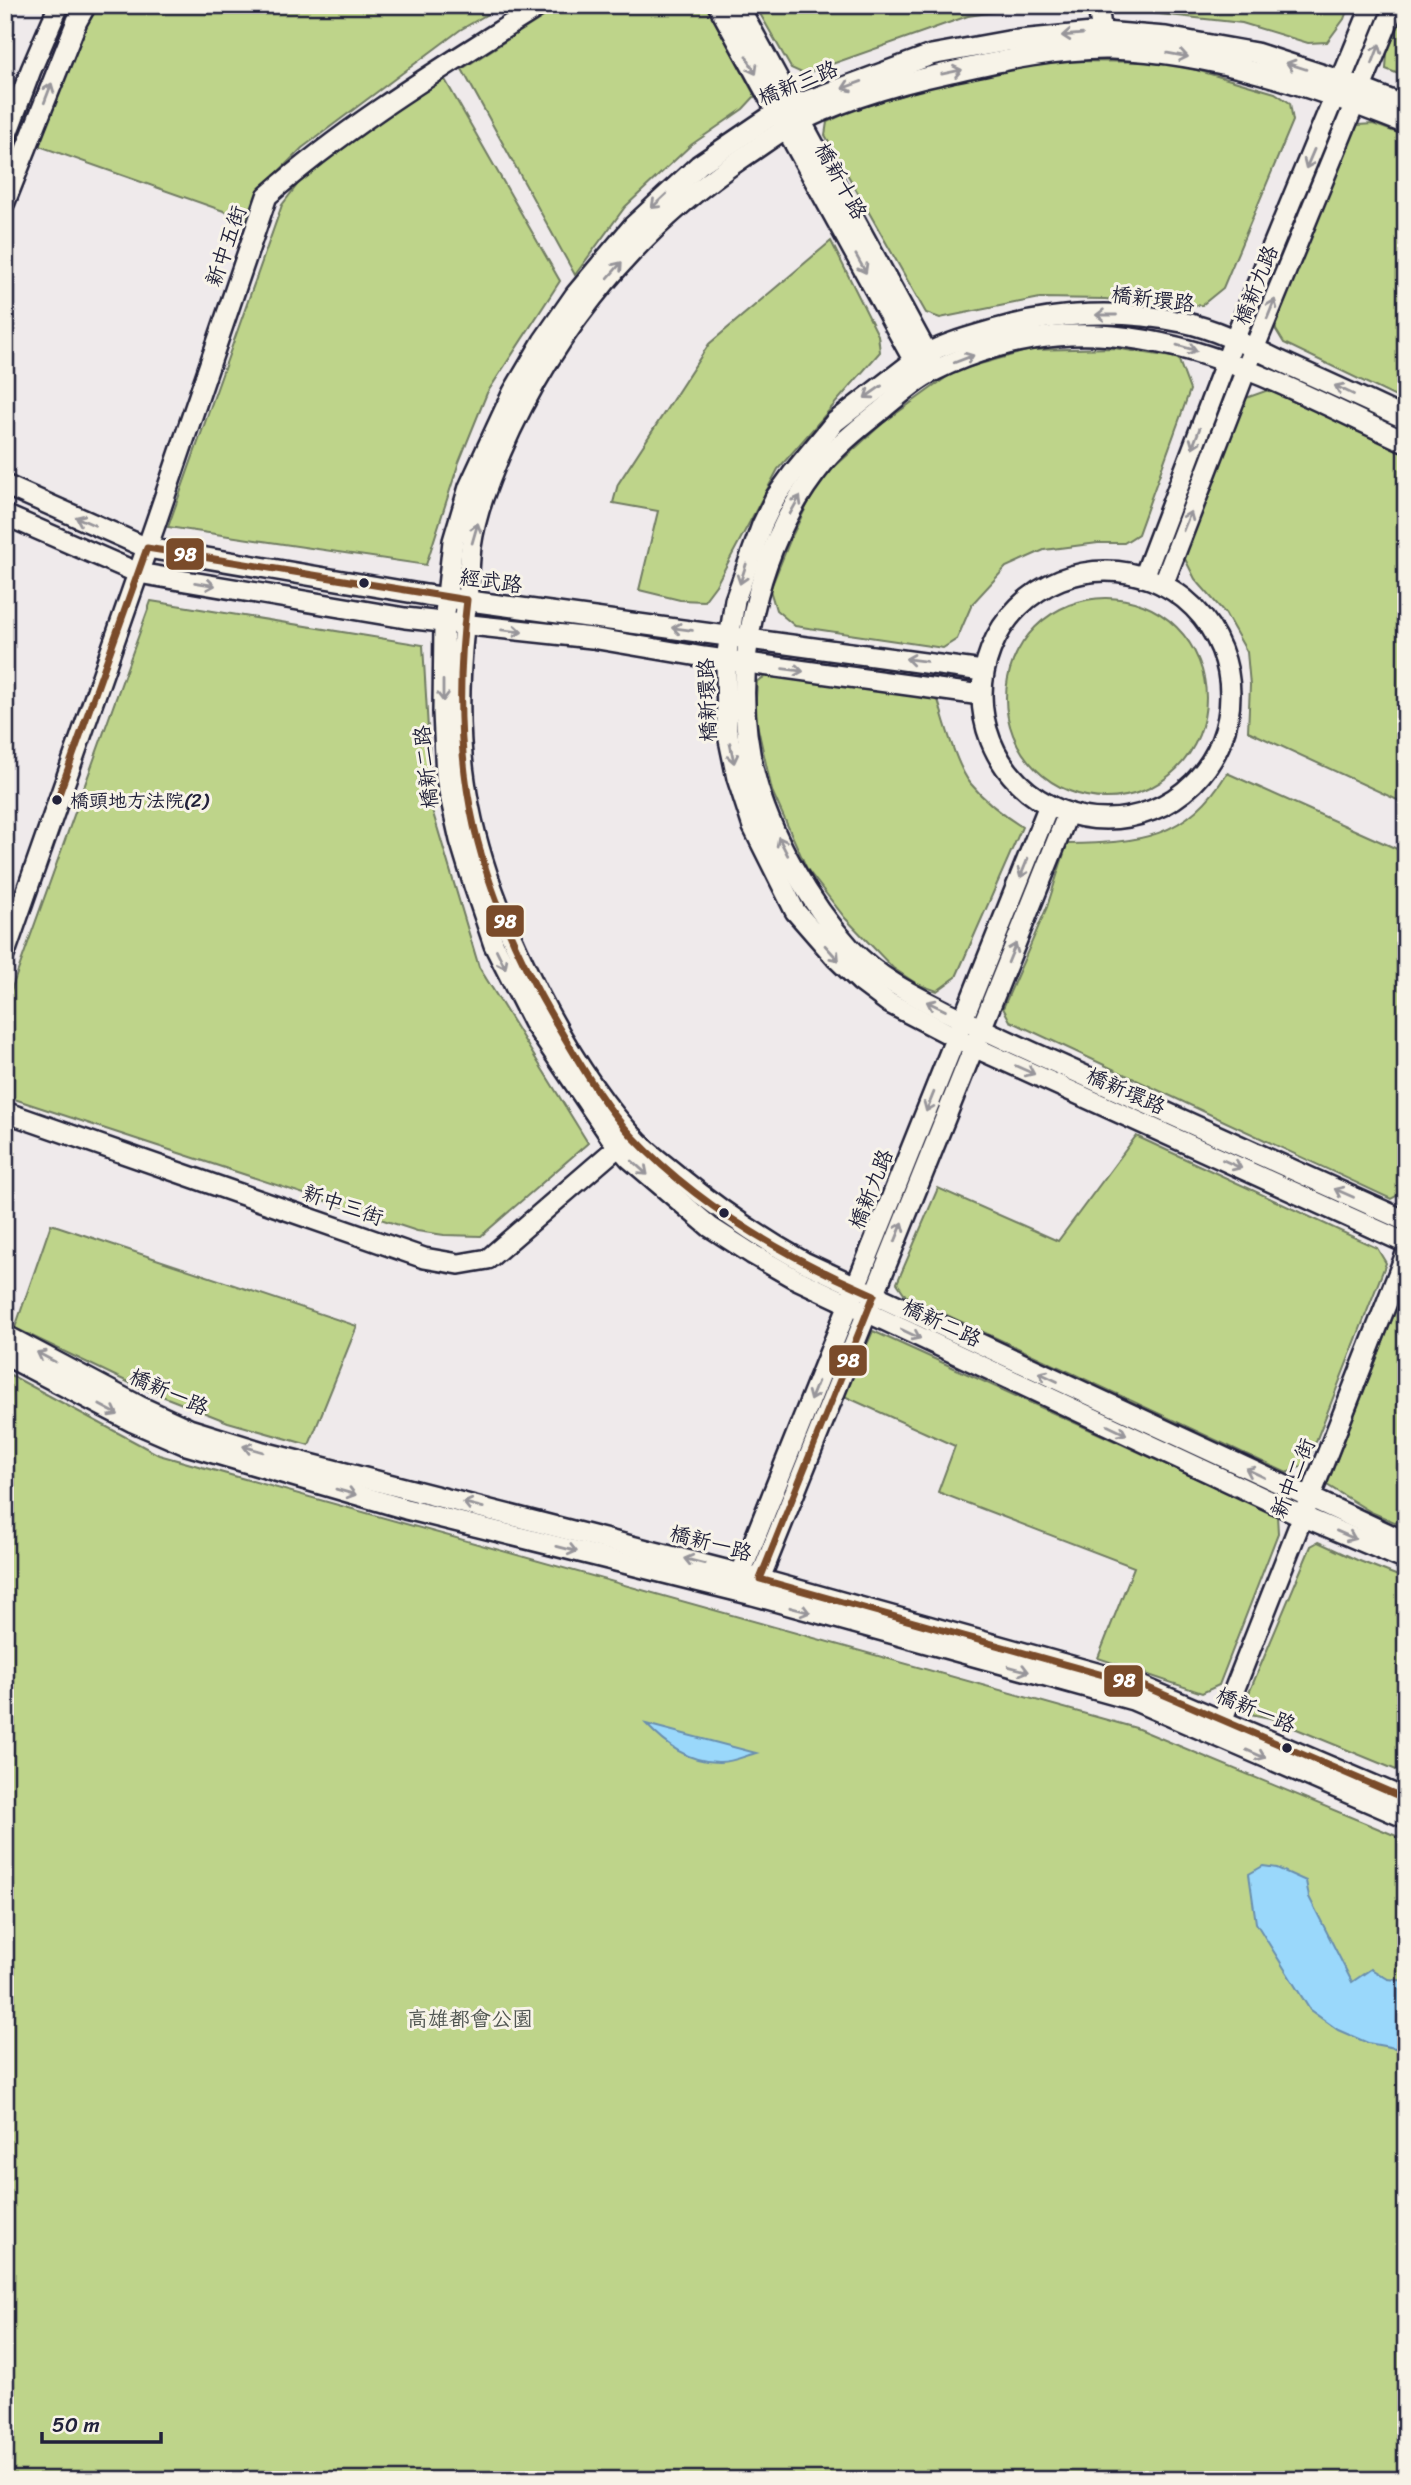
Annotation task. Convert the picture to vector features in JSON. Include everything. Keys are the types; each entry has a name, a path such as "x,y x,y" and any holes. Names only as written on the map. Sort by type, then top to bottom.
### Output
{"street":[{"path":"5,139 10,104 59,5"},
{"path":"5,202 77,21 86,5"},
{"name":"新中五街","path":"138,573 267,195 309,159 541,5"},
{"name":"橋新十路","path":"718,5 789,117 925,365"},
{"name":"橋新十路","path":"738,5 789,117"},
{"path":"1098,5 1103,40"},
{"name":"橋新九路","path":"1144,577 1234,340 1372,5"},
{"name":"橋新九路","path":"1163,584 1254,349 1395,5"},
{"name":"橋新三路","path":"457,599 489,480 525,402 587,303 644,237 789,117 931,55 1008,41 1166,37 1256,53 1339,89 1406,106"},
{"name":"橋新三路","path":"1359,96 1406,124"},
{"path":"10,104 38,120"},
{"name":"橋新環路","path":"1406,419 1234,340 1182,322 1144,316 1066,316 1027,320 977,334 835,422 809,452 775,498 762,525 739,588 729,636 755,776 770,821 807,892 848,946 870,968 895,986 981,1029 1406,1221"},
{"name":"橋新環路","path":"1406,442 1226,361 1173,344 1134,337 1060,335 1024,340 925,365 827,459 803,491 778,540 759,587 749,638 735,661 727,730 737,778 753,827 795,911 861,982 889,1003 974,1047 1406,1243"},
{"name":"經武路","path":"5,485 148,548 457,599 984,671"},
{"path":"5,515 138,573 454,624 592,638 981,695"},
{"path":"1105,571 1144,577 1163,584 1191,605 1213,632 1226,665 1230,700 1224,734 1216,753 1199,777 1178,796 1153,810 1125,817 1097,818 1068,813 1049,805 1027,790 1007,770 993,747 984,722 981,695 984,671 993,642 1009,617 1030,596 1056,581 1084,572 1105,571"},
{"path":"5,953 138,573"},
{"name":"橋新二路","path":"457,599 443,712 446,778 460,841 494,945 533,1022 573,1085 625,1141 641,1146 720,1210 861,1300 1305,1507 1406,1560"},
{"name":"橋新九路","path":"747,1585 861,1300 956,1038 1049,805"},
{"name":"橋新九路","path":"861,1300 974,1047 1068,813"},
{"name":"新中三街","path":"5,1112 424,1258 459,1264 488,1259 625,1141"},
{"name":"新中二街","path":"1219,1728 1406,1254"},
{"name":"橋新一路","path":"5,1335 141,1407 189,1429 263,1452 747,1585 1136,1684 1219,1728 1375,1795 1406,1818"},
{"name":"橋新一路","path":"5,1355 133,1422 186,1445 406,1509 747,1585"},
{"name":"橋新二路","path":"1305,1507 1406,1542"},
{"name":"橋新一路","path":"1375,1795 1406,1799"}],"green space":[{"path":"99,5 503,5 460,30 302,148 259,191 249,220 39,146 72,53"},
{"path":"562,5 706,5 755,96 743,109 691,145 625,207 575,275 462,69"},
{"path":"755,5 1041,5 968,16 804,74 791,68"},
{"path":"1125,5 1349,5 1344,19 1327,42 1308,43 1242,23 1132,11"},
{"path":"1406,7 1406,77 1386,69 1387,53"},
{"path":"1061,61 1169,62 1275,93 1290,103 1293,121 1223,288 1202,305 1040,298 940,318 926,313 825,135 827,122 853,110 947,81"},
{"path":"444,78 560,281 487,393 459,462 426,565 168,527 282,205 310,168"},
{"path":"1373,124 1406,136 1406,402 1284,343 1276,330 1275,318 1351,135 1358,125"},
{"path":"831,241 878,335 880,352 778,469 716,585 704,601 680,600 639,590 658,511 613,503 618,484 709,344"},
{"path":"1114,348 1178,358 1190,390 1138,534 1124,543 1098,543 1044,550 1006,567 972,604 957,639 943,648 795,626 776,610 770,590 791,538 819,481 883,423 955,371 1030,350"},
{"path":"1271,389 1406,450 1406,804 1248,731 1250,685 1247,652 1225,613 1195,579 1184,557 1246,398"},
{"path":"1106,598 1144,606 1177,627 1198,660 1206,698 1198,736 1177,769 1144,790 1106,798 1068,790 1035,769 1014,736 1006,698 1014,660 1035,627 1068,606"},
{"path":"151,601 423,645 433,813 479,967 588,1143 481,1236 417,1231 5,1096 5,1007"},
{"path":"777,670 937,696 951,742 966,777 988,802 1022,827 956,977 937,991 917,984 893,968 845,918 807,869 772,791 755,715 757,681"},
{"path":"1227,773 1406,853 1406,1191 1391,1199 1010,1021 1003,1008 1047,907 1067,844 1116,842 1159,833 1195,812 1212,795"},
{"path":"1136,1136 1377,1248 1386,1263 1307,1464 1287,1473 906,1296 897,1283 938,1188 1058,1241"},
{"path":"51,1224 357,1326 309,1445 228,1422 134,1385 15,1328"},
{"path":"1406,1284 1406,1527 1371,1512 1327,1485"},
{"path":"873,1331 1277,1515 1278,1533 1219,1685 1202,1693 1098,1658 1134,1567 938,1492 955,1446 844,1396"},
{"name":"高雄都會公園","path":"5,1372 159,1455 1136,1728 1406,1840 1406,2480 5,2480"},
{"path":"1318,1542 1406,1579 1406,1774 1270,1718 1246,1713 1243,1707 1311,1546"}],"water":[{"path":"646,1724 756,1753 723,1762 697,1759 678,1751"},
{"path":"1263,1866 1277,1868 1306,1881 1309,1897 1352,1982 1371,1969 1388,1979 1406,1981 1406,2050 1368,2043 1338,2030 1310,2010 1256,1923 1249,1874"}],"transit line":[{"name":"98","path":"57,800 147,548 467,600 461,662 461,719 465,774 474,827 488,878 508,929 563,1035 612,1112 632,1136 685,1185 745,1228 808,1264 874,1295 760,1579 1146,1687 1406,1799"}],"place":[{"name":"橋頭地方法院(2)","path":"57,800"}]}
